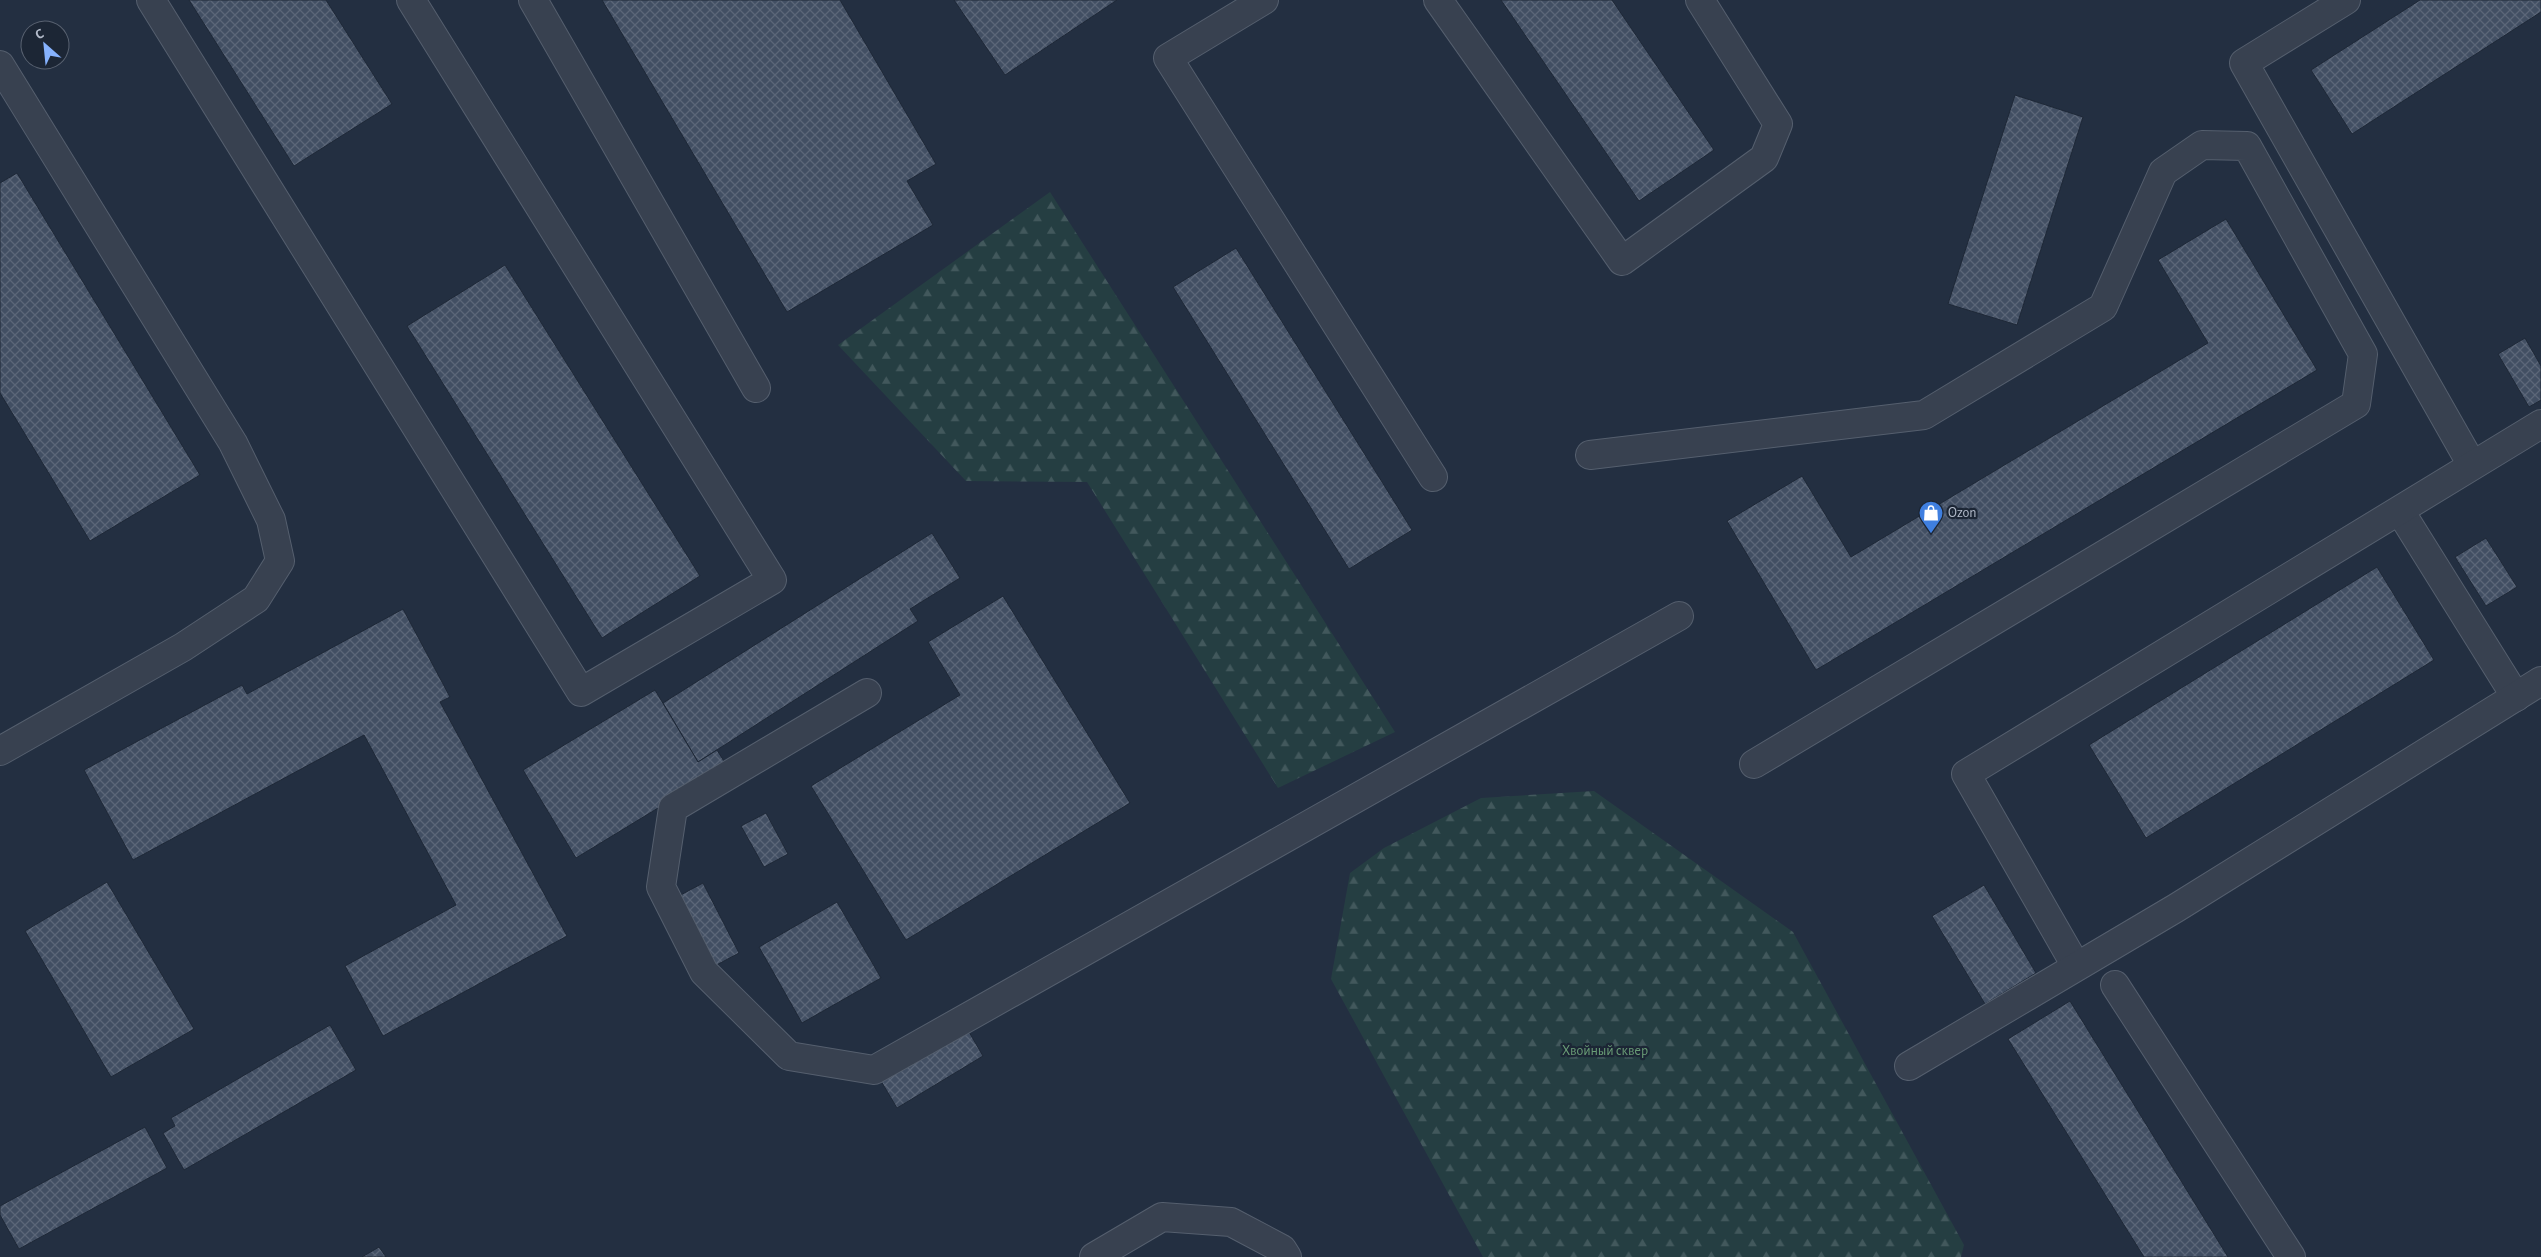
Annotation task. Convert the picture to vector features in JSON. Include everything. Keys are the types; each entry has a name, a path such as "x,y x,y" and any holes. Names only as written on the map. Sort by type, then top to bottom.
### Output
{"lane":[{"path":"151,0 581,692 772,580 411,0"},
{"path":"534,0 756,388"},
{"path":"1264,0 1168,58 1433,477"},
{"path":"1438,0 1622,261 1764,158 1778,124 1700,0"},
{"path":"2346,0 2244,63 2472,465"},
{"path":"0,65 233,443 271,520 280,561 256,599 183,647 0,750"},
{"path":"1590,455 1924,414 2103,307 2162,172 2202,145 2247,146 2363,354 2356,404 1754,764"},
{"path":"2076,966 1966,774 2541,424"},
{"path":"2400,511 2516,697"},
{"path":"867,693 674,808 661,887 704,972 789,1056 874,1070 1679,616"},
{"path":"1909,1066 2176,908 2541,681"},
{"path":"2115,985 2291,1257"},
{"path":"1094,1257 1162,1217 1231,1222 1282,1249 1288,1257"}],"green space":[{"path":"1050,192 1395,732 1278,788 1087,482 966,481 838,345"},
{"name":"Хвойный сквер","path":"1594,791 1793,932 1964,1245 1961,1257 1483,1257 1331,979 1350,873 1384,848 1481,798"}],"building":[{"path":"189,0 326,0 392,104 294,166"},
{"path":"602,0 840,0 936,164 907,181 933,225 787,312"},
{"path":"954,0 1117,0 1005,75"},
{"path":"1501,0 1612,0 1714,150 1639,201"},
{"path":"2420,0 2541,0 2541,12 2352,134 2311,70"},
{"path":"2015,95 2083,117 2017,325 1948,304"},
{"path":"17,173 200,475 90,541 0,393 0,183"},
{"path":"2226,219 2317,370 1816,670 1727,521 1802,476 1851,557 2208,343 2158,260"},
{"path":"1236,248 1412,530 1349,569 1173,287"},
{"path":"505,265 700,576 602,638 407,326"},
{"path":"2525,338 2541,366 2541,400 2529,407 2498,354"},
{"path":"932,533 960,578 910,609 918,621 698,762 663,703"},
{"path":"2486,538 2517,587 2486,606 2455,557"},
{"path":"2377,567 2434,660 2146,838 2089,745"},
{"path":"1003,596 1130,803 906,940 811,786 960,695 928,642"},
{"path":"403,609 450,697 440,702 567,936 383,1036 345,966 456,905 364,735 133,860 84,770 242,685 247,694"},
{"path":"655,690 698,762 717,750 727,766 576,858 523,770"},
{"path":"766,813 788,854 764,867 741,826"},
{"path":"107,882 194,1029 111,1077 25,931"},
{"path":"703,883 739,953 711,968 675,898"},
{"path":"1984,885 2036,973 1985,1004 1932,916"},
{"path":"837,902 881,978 802,1023 759,947"},
{"path":"2070,1001 2228,1257 2144,1257 2008,1039"},
{"path":"330,1025 356,1070 184,1170 163,1133 175,1126 171,1118"},
{"path":"965,1025 983,1056 897,1108 878,1076"},
{"path":"145,1127 167,1168 19,1249 0,1215 0,1206"},
{"path":"379,1247 386,1257 362,1257"}],"place":[{"name":"Ozon","path":"1931,534"}]}
